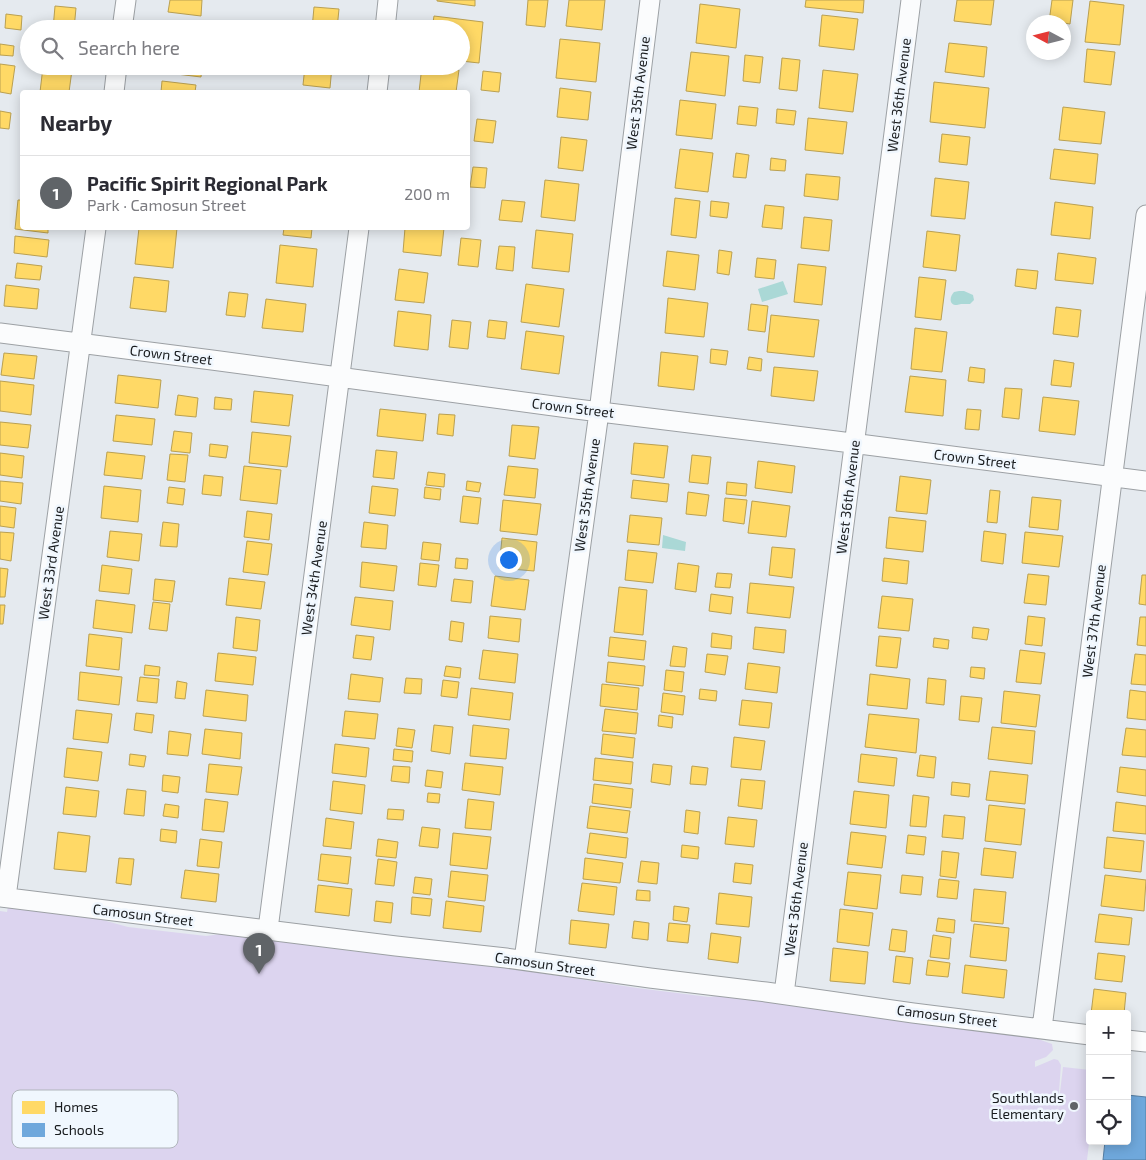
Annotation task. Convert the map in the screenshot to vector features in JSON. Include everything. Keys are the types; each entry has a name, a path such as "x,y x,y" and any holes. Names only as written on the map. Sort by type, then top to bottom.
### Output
{"street":[{"path":"123,20 126,0"},
{"path":"386,20 388,0"},
{"name":"West 35th Avenue","path":"524,960 599,412 650,0"},
{"name":"West 36th Avenue","path":"784,994 912,0"},
{"path":"114,90 116,75"},
{"path":"377,90 379,75"},
{"name":"West 37th Avenue","path":"1042,1028 1146,215"},
{"name":"West 33rd Avenue","path":"3,897 96,230"},
{"name":"West 34th Avenue","path":"268,929 360,230"},
{"name":"Crown Street","path":"0,334 1146,481"},
{"name":"Camosun Street","path":"3,897 524,960 1086,1034"},
{"path":"1131,1040 1146,1042"}],"shaded area":[{"path":"783,281 788,294 762,302 758,289"},
{"path":"959,291 973,295 974,300 970,304 952,304 951,298 954,292"},
{"path":"663,535 686,542 685,551 662,548"},
{"path":"8,906 88,916 128,927 206,936 243,931 262,938 351,951 475,963 709,997 740,993 1035,1036 1035,1038 1052,1044 1053,1050 1046,1057 1035,1061 1035,1067 1054,1059 1058,1060 1061,1065 1057,1118 1063,1067 1086,1070 1086,1145 1089,1145 1087,1160 0,1160 0,911 7,912"}],"building: Homes":[{"path":"170,0 202,0 201,16 168,12"},
{"path":"475,0 475,6 437,1"},
{"path":"528,0 548,0 545,27 526,25"},
{"path":"569,0 605,0 602,30 566,26"},
{"path":"806,0 864,0 863,13 805,7"},
{"path":"957,0 994,0 991,25 954,21"},
{"path":"1052,0 1073,0 1071,16 1050,15"},
{"path":"1090,1 1124,5 1120,45 1085,42"},
{"path":"700,4 740,9 736,48 696,43"},
{"path":"55,6 76,8 75,20 54,20"},
{"path":"314,7 339,9 338,20 313,20"},
{"path":"6,14 22,16 20,30 5,28"},
{"path":"822,15 858,19 854,50 819,46"},
{"path":"434,16 467,20 433,20"},
{"path":"470,20 483,22 479,63 470,62"},
{"path":"560,39 600,43 596,82 556,78"},
{"path":"949,43 987,47 984,77 945,72"},
{"path":"0,44 14,46 13,56 0,55"},
{"path":"1087,49 1115,52 1111,85 1084,82"},
{"path":"691,52 729,56 725,96 686,91"},
{"path":"745,55 763,57 760,83 743,81"},
{"path":"782,58 800,60 797,91 779,89"},
{"path":"0,64 15,66 11,94 0,92"},
{"path":"823,70 858,74 853,112 819,108"},
{"path":"483,71 501,73 499,92 481,90"},
{"path":"42,75 71,75 69,90 40,90"},
{"path":"185,75 201,75 201,77"},
{"path":"304,75 331,75 330,88 303,85"},
{"path":"421,75 458,75 456,90 419,90"},
{"path":"162,81 196,85 195,90 161,90"},
{"path":"934,82 989,88 985,128 930,122"},
{"path":"560,88 591,92 588,120 557,117"},
{"path":"680,100 716,104 712,139 676,135"},
{"path":"739,106 758,108 756,126 737,124"},
{"path":"1063,107 1105,112 1101,144 1059,140"},
{"path":"777,109 796,111 794,125 776,123"},
{"path":"0,111 11,113 9,129 0,128"},
{"path":"808,118 847,122 843,154 805,150"},
{"path":"477,119 496,121 493,143 474,141"},
{"path":"942,134 970,137 967,165 939,162"},
{"path":"561,137 587,140 583,171 558,168"},
{"path":"680,149 713,153 708,192 675,188"},
{"path":"1054,149 1098,154 1095,184 1050,179"},
{"path":"736,153 749,155 746,178 733,177"},
{"path":"771,158 786,160 785,171 770,170"},
{"path":"473,167 487,168 485,188 470,187"},
{"path":"806,174 840,177 838,200 804,196"},
{"path":"935,178 969,182 965,219 931,216"},
{"path":"545,180 579,184 575,221 541,217"},
{"path":"675,198 700,201 696,238 671,235"},
{"path":"18,200 20,200 20,230 15,229"},
{"path":"502,200 525,202 522,222 499,220"},
{"path":"711,201 729,203 727,218 710,216"},
{"path":"1055,202 1093,207 1090,239 1051,235"},
{"path":"765,205 784,207 782,229 762,227"},
{"path":"804,217 832,220 829,251 801,248"},
{"path":"23,230 48,230 48,233"},
{"path":"139,230 177,230 173,268 135,264"},
{"path":"284,230 312,230 311,238 283,235"},
{"path":"405,230 444,230 441,256 403,252"},
{"path":"536,230 573,234 569,272 532,268"},
{"path":"927,231 960,235 956,271 923,267"},
{"path":"15,236 49,240 47,257 14,253"},
{"path":"461,238 481,240 478,267 458,265"},
{"path":"280,245 317,249 313,287 276,283"},
{"path":"499,246 515,247 513,271 496,269"},
{"path":"719,250 732,252 729,275 717,273"},
{"path":"667,251 699,255 695,290 663,286"},
{"path":"1058,253 1096,258 1093,284 1055,280"},
{"path":"757,258 776,260 774,279 755,277"},
{"path":"17,263 42,266 40,280 15,278"},
{"path":"798,264 826,267 822,305 794,302"},
{"path":"399,269 428,273 424,303 395,300"},
{"path":"1017,269 1038,271 1036,289 1015,286"},
{"path":"134,277 169,281 166,312 130,308"},
{"path":"919,277 946,280 941,320 915,317"},
{"path":"526,284 564,289 559,327 521,322"},
{"path":"6,285 39,289 37,309 4,306"},
{"path":"229,292 248,294 245,317 226,315"},
{"path":"668,298 708,303 704,337 665,333"},
{"path":"266,299 306,304 303,332 262,328"},
{"path":"751,304 768,306 765,332 748,330"},
{"path":"1056,307 1081,310 1078,337 1053,334"},
{"path":"398,311 431,315 428,350 394,346"},
{"path":"771,315 819,320 814,357 767,352"},
{"path":"452,320 471,322 468,349 449,347"},
{"path":"489,320 507,322 505,339 487,337"},
{"path":"915,328 947,332 942,372 911,369"},
{"path":"526,331 564,336 559,374 521,369"},
{"path":"711,349 728,351 726,365 710,363"},
{"path":"661,352 698,356 694,390 658,386"},
{"path":"4,353 37,356 34,379 1,375"},
{"path":"749,357 762,359 761,371 747,369"},
{"path":"1054,360 1074,363 1071,387 1051,385"},
{"path":"774,367 818,371 814,401 771,396"},
{"path":"970,367 985,369 984,383 968,381"},
{"path":"118,375 161,380 158,408 115,403"},
{"path":"910,376 946,380 943,416 905,412"},
{"path":"0,381 34,385 31,415 0,411"},
{"path":"1005,388 1022,389 1019,419 1002,417"},
{"path":"254,391 293,395 289,426 251,422"},
{"path":"178,395 198,398 196,417 175,415"},
{"path":"215,397 232,399 231,410 214,409"},
{"path":"1043,397 1079,401 1075,435 1039,431"},
{"path":"380,409 426,414 423,441 377,436"},
{"path":"967,409 981,410 979,430 965,429"},
{"path":"439,414 455,415 453,436 437,434"},
{"path":"116,415 155,419 152,445 113,441"},
{"path":"0,422 31,425 28,448 0,445"},
{"path":"512,425 539,427 535,459 509,456"},
{"path":"174,431 192,433 190,453 171,451"},
{"path":"252,432 291,436 287,467 249,463"},
{"path":"634,443 668,446 664,478 631,474"},
{"path":"210,444 228,446 226,458 209,456"},
{"path":"376,450 397,452 394,479 373,477"},
{"path":"107,452 145,456 142,479 104,475"},
{"path":"0,453 24,456 22,478 0,475"},
{"path":"170,454 188,455 185,482 167,480"},
{"path":"692,455 711,457 708,484 689,482"},
{"path":"758,461 795,466 792,493 755,488"},
{"path":"244,466 281,470 277,504 240,500"},
{"path":"508,466 538,469 535,498 504,495"},
{"path":"428,472 445,474 444,487 426,485"},
{"path":"204,475 223,477 221,496 202,494"},
{"path":"900,476 931,480 927,514 896,511"},
{"path":"633,480 669,484 667,502 631,498"},
{"path":"0,481 23,483 21,504 0,501"},
{"path":"467,481 481,483 479,492 466,490"},
{"path":"727,482 747,484 746,496 726,494"},
{"path":"104,486 141,490 138,522 101,518"},
{"path":"372,486 398,489 395,516 369,513"},
{"path":"169,487 185,489 183,505 167,503"},
{"path":"425,487 441,489 440,500 424,498"},
{"path":"990,490 1000,491 997,523 987,522"},
{"path":"688,492 709,495 706,516 686,514"},
{"path":"463,496 481,498 478,524 460,522"},
{"path":"1032,497 1061,500 1058,530 1029,527"},
{"path":"725,498 747,500 744,524 723,521"},
{"path":"503,500 541,504 537,535 500,531"},
{"path":"752,501 790,506 786,537 748,533"},
{"path":"0,506 16,508 14,528 0,526"},
{"path":"247,511 272,514 269,540 244,537"},
{"path":"630,515 662,518 659,545 627,542"},
{"path":"889,517 926,521 923,552 886,548"},
{"path":"163,522 179,524 177,547 160,546"},
{"path":"364,522 388,525 386,549 361,547"},
{"path":"110,531 142,534 139,561 107,557"},
{"path":"984,531 1006,534 1003,564 981,561"},
{"path":"0,532 14,533 11,561 0,559"},
{"path":"1025,532 1063,536 1059,567 1022,563"},
{"path":"502,538 537,542 534,571 499,568"},
{"path":"247,541 272,544 268,575 243,572"},
{"path":"423,542 441,544 439,561 421,559"},
{"path":"772,547 795,549 792,578 769,575"},
{"path":"628,550 657,553 653,583 625,580"},
{"path":"456,558 468,559 467,569 455,568"},
{"path":"884,558 909,561 907,584 882,581"},
{"path":"362,562 397,566 394,591 360,587"},
{"path":"420,563 439,565 436,587 418,585"},
{"path":"678,563 699,566 696,592 675,589"},
{"path":"102,565 132,569 129,594 99,591"},
{"path":"0,568 8,569 5,597 0,597"},
{"path":"717,573 732,574 730,588 715,587"},
{"path":"1028,574 1049,576 1046,605 1024,603"},
{"path":"1142,575 1146,575 1146,605 1139,604"},
{"path":"495,576 529,580 525,610 491,606"},
{"path":"229,578 265,582 261,609 226,605"},
{"path":"155,579 175,581 172,602 153,600"},
{"path":"454,579 473,581 471,603 451,601"},
{"path":"750,583 794,587 790,618 747,613"},
{"path":"619,587 647,590 643,635 614,632"},
{"path":"711,594 733,597 731,614 709,611"},
{"path":"882,596 913,599 909,631 878,628"},
{"path":"355,597 393,601 390,630 351,625"},
{"path":"96,600 135,605 132,633 93,628"},
{"path":"153,602 170,604 167,631 149,629"},
{"path":"0,605 5,605 3,624 0,624"},
{"path":"490,616 521,619 519,642 488,638"},
{"path":"1028,616 1045,618 1042,646 1025,644"},
{"path":"236,617 260,620 257,651 233,648"},
{"path":"1140,617 1146,617 1146,646 1137,645"},
{"path":"451,621 464,623 462,642 449,640"},
{"path":"755,627 786,630 784,653 753,649"},
{"path":"973,627 989,629 987,640 972,638"},
{"path":"712,633 732,636 731,649 711,647"},
{"path":"89,634 122,638 119,670 86,666"},
{"path":"356,635 374,637 371,660 353,658"},
{"path":"879,636 901,638 897,668 876,666"},
{"path":"610,637 646,641 644,660 608,656"},
{"path":"934,638 949,640 948,649 933,647"},
{"path":"673,646 687,648 685,667 670,666"},
{"path":"483,650 518,654 515,683 479,679"},
{"path":"1020,650 1045,653 1041,684 1016,682"},
{"path":"218,653 256,657 253,685 215,681"},
{"path":"707,654 728,656 725,675 705,672"},
{"path":"1135,654 1146,655 1146,685 1131,684"},
{"path":"608,662 645,666 643,686 606,682"},
{"path":"748,663 780,667 777,693 745,689"},
{"path":"145,665 160,667 159,676 144,675"},
{"path":"446,666 461,668 460,678 444,676"},
{"path":"971,667 985,668 984,679 970,677"},
{"path":"666,670 684,672 682,692 664,690"},
{"path":"80,672 122,677 119,705 78,700"},
{"path":"351,674 383,678 380,702 348,699"},
{"path":"870,674 910,679 907,709 867,705"},
{"path":"140,677 159,679 157,703 137,701"},
{"path":"406,678 422,679 421,694 404,693"},
{"path":"928,678 946,680 944,705 926,703"},
{"path":"443,680 459,682 457,698 441,696"},
{"path":"177,681 187,683 185,699 175,698"},
{"path":"602,684 639,688 637,710 600,706"},
{"path":"471,688 513,693 510,720 468,715"},
{"path":"700,689 717,691 716,701 699,699"},
{"path":"206,690 248,695 246,721 203,716"},
{"path":"1130,690 1146,692 1146,720 1127,718"},
{"path":"1004,691 1040,695 1036,727 1001,723"},
{"path":"663,693 685,696 683,715 661,712"},
{"path":"961,696 982,698 979,722 959,720"},
{"path":"742,700 772,703 769,728 739,725"},
{"path":"605,709 638,713 636,734 602,731"},
{"path":"76,710 112,714 108,743 73,739"},
{"path":"345,711 378,714 375,739 342,736"},
{"path":"136,713 154,715 152,733 134,730"},
{"path":"869,714 919,719 916,753 865,747"},
{"path":"659,715 673,717 672,728 658,726"},
{"path":"434,725 453,727 450,754 431,751"},
{"path":"473,725 509,729 506,759 470,756"},
{"path":"992,727 1035,731 1032,764 988,759"},
{"path":"398,728 415,730 412,748 396,746"},
{"path":"1126,728 1146,730 1146,757 1122,755"},
{"path":"205,729 242,733 240,759 202,754"},
{"path":"169,731 191,734 188,756 167,754"},
{"path":"603,734 635,738 633,758 601,754"},
{"path":"734,737 765,741 761,770 731,767"},
{"path":"335,744 369,748 366,777 332,773"},
{"path":"67,748 102,752 98,781 64,777"},
{"path":"394,749 413,751 412,762 393,760"},
{"path":"130,754 146,756 144,767 129,765"},
{"path":"861,754 897,758 894,786 858,782"},
{"path":"920,755 936,757 934,778 917,776"},
{"path":"595,758 633,762 631,784 593,780"},
{"path":"465,763 503,767 500,795 462,790"},
{"path":"209,764 242,767 238,795 206,792"},
{"path":"653,764 672,766 670,785 651,782"},
{"path":"393,766 410,767 409,783 391,781"},
{"path":"692,766 708,768 706,785 690,784"},
{"path":"1120,767 1146,770 1146,796 1117,792"},
{"path":"427,770 443,772 441,788 425,786"},
{"path":"990,771 1028,775 1025,804 986,800"},
{"path":"163,775 180,777 178,793 162,791"},
{"path":"741,779 765,781 762,809 738,806"},
{"path":"333,781 365,785 362,814 330,810"},
{"path":"952,782 970,784 969,797 951,795"},
{"path":"594,784 633,789 631,808 592,803"},
{"path":"66,787 99,791 96,817 63,814"},
{"path":"127,789 146,791 144,816 124,814"},
{"path":"854,791 889,795 886,828 850,824"},
{"path":"428,793 440,794 439,803 427,802"},
{"path":"913,795 929,797 926,827 910,826"},
{"path":"205,799 228,802 224,832 202,830"},
{"path":"468,799 494,802 491,830 465,828"},
{"path":"1116,802 1146,806 1146,834 1113,831"},
{"path":"165,804 179,806 178,818 163,816"},
{"path":"989,805 1025,809 1021,845 985,841"},
{"path":"590,806 630,811 627,833 587,828"},
{"path":"388,809 404,810 403,820 387,819"},
{"path":"686,810 700,812 698,834 684,832"},
{"path":"944,815 965,817 963,839 942,837"},
{"path":"728,817 757,820 754,847 725,844"},
{"path":"326,818 354,822 351,849 323,846"},
{"path":"422,827 440,829 438,848 419,846"},
{"path":"161,829 177,831 176,843 160,841"},
{"path":"58,832 90,836 86,872 54,869"},
{"path":"851,832 886,836 882,868 847,864"},
{"path":"453,833 491,837 487,869 450,865"},
{"path":"590,833 628,838 626,858 587,853"},
{"path":"908,835 926,837 924,855 906,853"},
{"path":"1107,837 1144,841 1141,872 1104,868"},
{"path":"200,839 222,842 219,868 197,866"},
{"path":"378,839 398,842 396,858 376,856"},
{"path":"682,845 699,847 698,859 681,857"},
{"path":"984,848 1016,852 1013,878 981,875"},
{"path":"942,851 959,853 956,878 940,876"},
{"path":"321,854 351,857 348,884 318,880"},
{"path":"119,858 134,859 131,885 116,883"},
{"path":"585,858 623,863 620,883 583,879"},
{"path":"378,859 397,862 394,886 375,884"},
{"path":"641,861 659,863 657,884 638,882"},
{"path":"735,863 753,865 751,884 733,882"},
{"path":"185,870 219,874 216,902 181,898"},
{"path":"451,871 488,875 485,901 448,897"},
{"path":"848,872 881,875 877,909 844,905"},
{"path":"902,875 923,877 921,895 900,893"},
{"path":"1105,875 1146,880 1144,911 1101,906"},
{"path":"415,877 432,879 430,895 413,893"},
{"path":"939,879 959,881 957,899 937,897"},
{"path":"582,883 617,887 614,915 578,911"},
{"path":"318,885 352,889 349,916 315,912"},
{"path":"974,889 1006,892 1003,924 971,921"},
{"path":"637,890 650,891 650,901 636,900"},
{"path":"719,893 752,897 749,927 716,924"},
{"path":"412,897 432,899 430,916 411,914"},
{"path":"376,901 393,903 391,923 374,921"},
{"path":"446,901 484,906 481,932 443,928"},
{"path":"674,906 689,908 687,922 673,920"},
{"path":"840,909 873,913 869,946 837,942"},
{"path":"1099,914 1132,918 1129,945 1095,942"},
{"path":"938,918 955,920 954,933 936,931"},
{"path":"571,920 609,924 606,948 569,944"},
{"path":"634,921 649,923 648,940 632,938"},
{"path":"669,923 690,925 688,943 667,941"},
{"path":"974,924 1009,928 1006,961 970,957"},
{"path":"892,929 907,931 905,952 889,950"},
{"path":"711,933 741,937 738,963 708,959"},
{"path":"933,935 951,938 949,959 930,957"},
{"path":"833,948 868,952 865,984 830,981"},
{"path":"1098,953 1125,956 1122,982 1095,979"},
{"path":"896,956 913,958 910,984 893,982"},
{"path":"928,960 950,963 948,977 926,975"},
{"path":"965,965 1007,970 1004,998 962,993"},
{"path":"1094,989 1126,993 1124,1010 1091,1010"}],"building: Schools":[{"path":"1131,1095 1146,1097 1146,1160 1103,1160 1105,1145 1131,1145"}],"place":[{"name":"Pacific Spirit Regional Park","path":"259,974"},
{"name":"Southlands Elementary","path":"1074,1106"}]}
